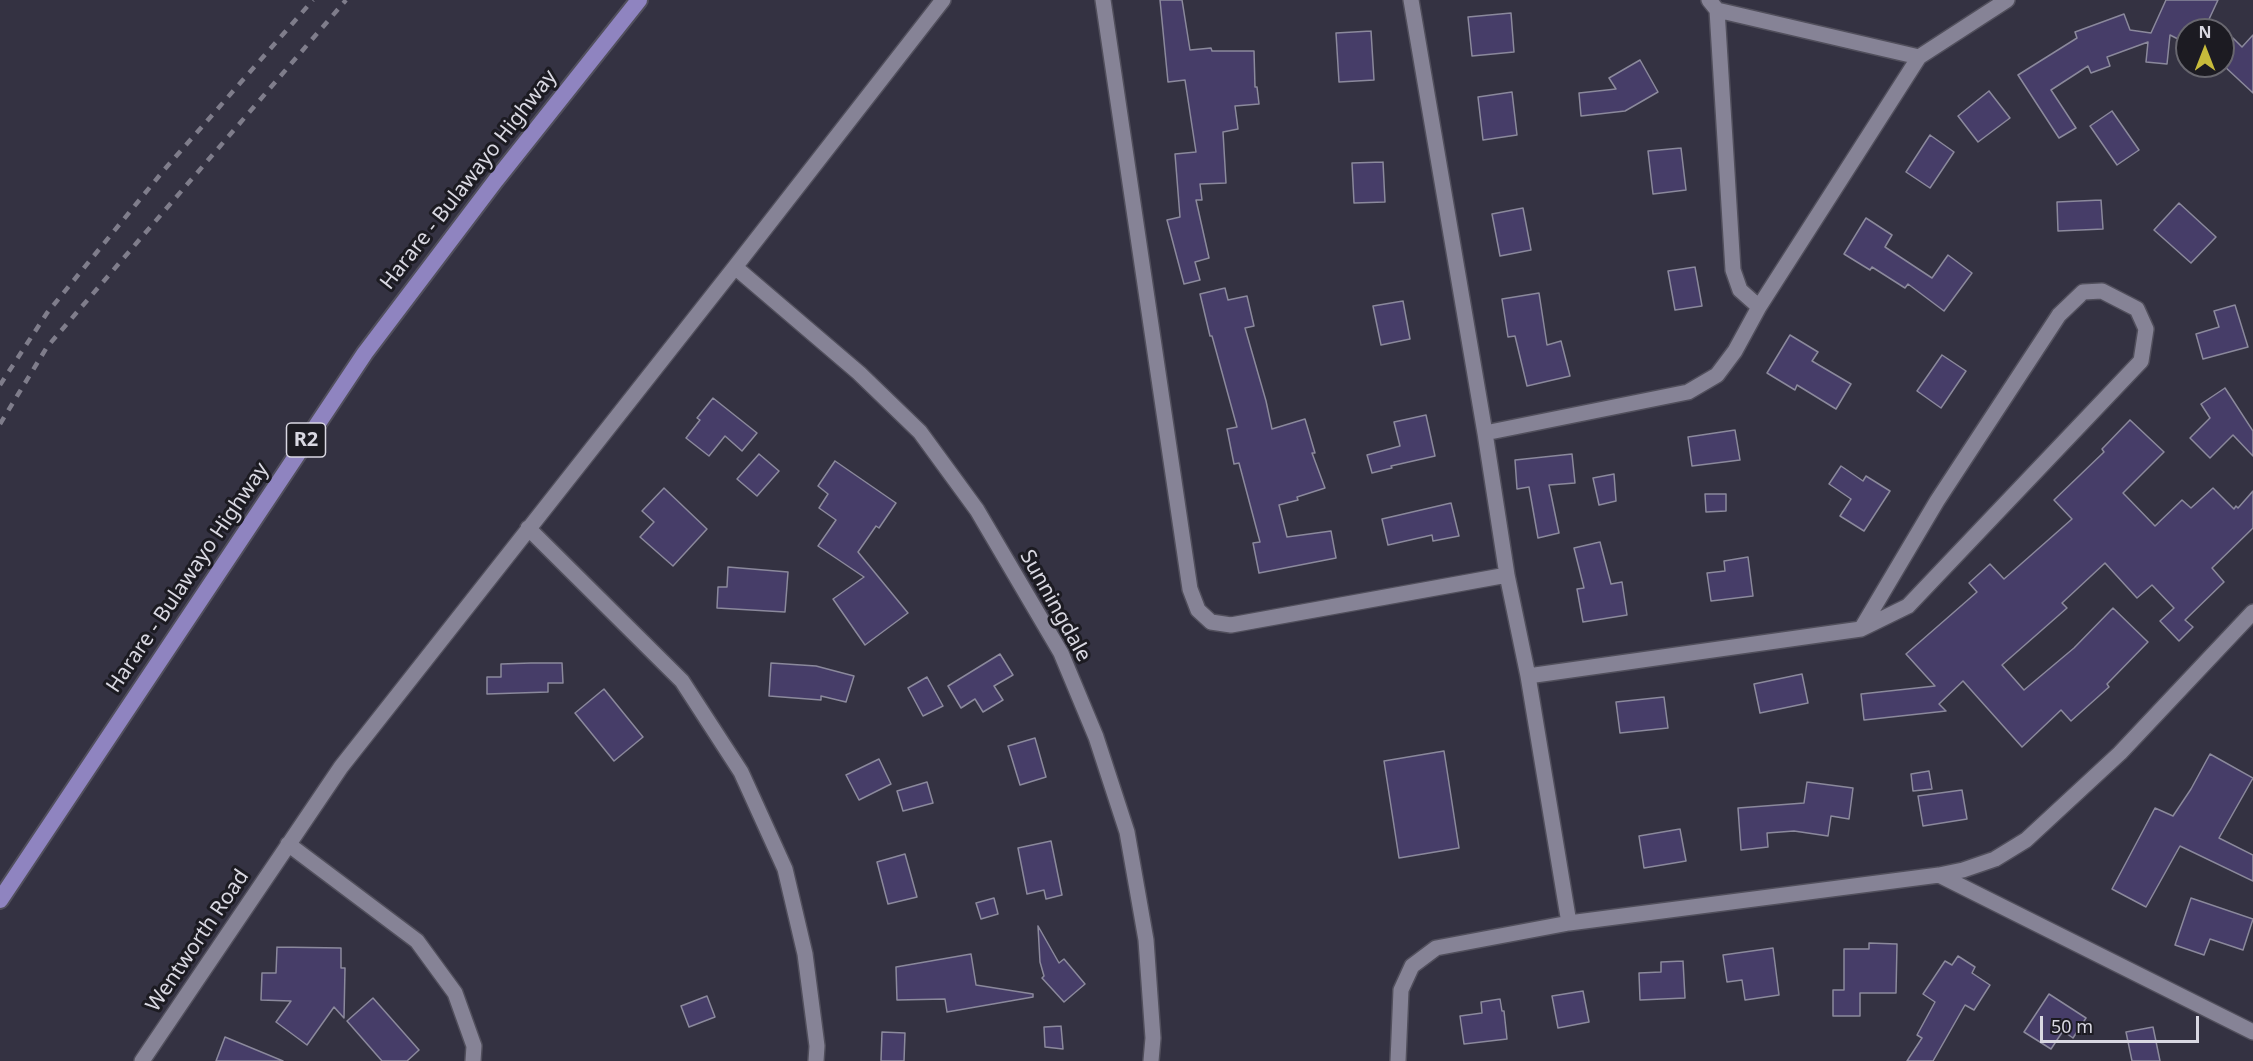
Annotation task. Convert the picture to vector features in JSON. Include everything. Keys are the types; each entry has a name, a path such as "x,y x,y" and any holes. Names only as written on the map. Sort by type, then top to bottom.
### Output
{"highway":[{"name":"Harare - Bulawayo Highway","path":"0,900 365,353 503,170 639,0"}],"street":[{"name":"Wentworth Road","path":"142,1061 341,767 943,0"},
{"path":"1103,0 1190,589 1198,610 1211,622 1231,625 1507,575"},
{"path":"1411,0 1507,575 1528,676 1569,922"},
{"path":"1485,433 1688,392 1717,375 1735,351 1759,307 1919,57 2007,0"},
{"path":"1759,307 1740,290 1733,270 1713,5 1919,57"},
{"name":"Sunningdale","path":"735,267 859,373 920,432 977,510 1061,653 1096,737 1127,831 1146,940 1153,1038 1151,1061"},
{"path":"1528,676 1862,629 1908,606 2141,361 2146,329 2137,309 2120,298 2102,291 2083,292 2059,315 1937,501 1862,629"},
{"path":"528,528 682,681 741,772 785,869 805,954 817,1046 816,1061"},
{"path":"1398,1061 1401,990 1412,966 1436,948 1569,922 1939,875 1995,859 2026,840 2120,753 2253,612"},
{"path":"288,843 417,941 455,993 474,1046 473,1061"},
{"path":"1939,875 2253,1032"}],"building":[{"path":"1160,0 1182,0 1190,50 1211,48 1212,51 1254,51 1255,87 1257,87 1259,104 1235,106 1238,129 1223,132 1226,183 1200,184 1202,200 1196,200 1209,258 1195,262 1200,280 1184,284 1167,220 1180,217 1175,154 1196,152 1185,80 1168,82"},
{"path":"2166,0 2218,0 2210,18 2175,18 2175,38 2170,35 2167,64 2146,62 2148,42 2107,57 2110,66 2091,73 2088,66 2051,90 2076,128 2059,138 2018,75 2077,38 2075,32 2124,14 2130,30 2151,33"},
{"path":"1511,13 1514,52 1472,56 1468,17"},
{"path":"1371,31 1374,80 1339,82 1336,33"},
{"path":"2253,35 2253,93 2235,76 2235,40 2242,47"},
{"path":"1640,60 1658,92 1625,111 1581,116 1579,93 1616,89 1609,78"},
{"path":"1989,91 2010,118 1978,142 1958,116"},
{"path":"1512,92 1517,135 1483,140 1478,97"},
{"path":"2112,111 2139,150 2117,165 2090,126"},
{"path":"1930,135 1954,152 1930,188 1906,172"},
{"path":"1681,148 1686,190 1653,194 1648,151"},
{"path":"1383,162 1385,202 1354,203 1352,163"},
{"path":"2101,200 2103,229 2058,231 2057,202"},
{"path":"2179,203 2216,237 2191,263 2154,230"},
{"path":"1523,208 1531,250 1500,256 1492,214"},
{"path":"1866,218 1892,235 1885,247 1932,278 1948,255 1972,273 1944,311 1908,284 1905,288 1872,267 1870,270 1844,254"},
{"path":"1695,267 1702,306 1675,310 1668,271"},
{"path":"1225,288 1228,300 1247,296 1254,326 1245,328 1272,429 1305,419 1315,453 1312,453 1325,488 1297,497 1298,500 1279,505 1287,537 1331,531 1336,558 1259,573 1253,543 1260,542 1239,463 1234,464 1227,429 1237,427 1200,294"},
{"path":"1539,293 1547,345 1561,341 1570,376 1527,386 1515,336 1508,337 1502,299"},
{"path":"1403,301 1410,339 1381,345 1373,306"},
{"path":"2235,305 2248,347 2203,359 2196,334 2219,327 2214,311"},
{"path":"1790,335 1818,352 1812,361 1851,384 1836,409 1797,385 1795,390 1767,373"},
{"path":"1942,355 1966,371 1941,408 1917,391"},
{"path":"2225,388 2253,431 2253,456 2233,435 2210,458 2190,438 2210,418 2201,404"},
{"path":"713,398 757,433 742,451 725,436 709,456 686,438 700,420 697,418"},
{"path":"1426,415 1435,456 1391,466 1392,468 1372,473 1367,455 1400,446 1394,422"},
{"path":"2130,420 2164,452 2123,493 2155,526 2182,500 2191,508 2213,488 2234,509 2236,506 2238,508 2253,491 2253,528 2212,568 2224,582 2185,620 2193,627 2179,641 2160,621 2174,608 2152,585 2137,598 2105,563 2062,603 2067,608 2002,665 2024,690 2074,648 2113,608 2148,642 2107,684 2109,687 2071,721 2061,710 2022,747 1963,681 1939,704 1946,711 1864,720 1861,694 1935,686 1906,654 1977,592 1969,583 1990,564 2004,579 2072,519 2054,500 2104,452 2102,449"},
{"path":"1735,430 1740,460 1692,466 1688,437"},
{"path":"759,454 779,471 757,496 737,479"},
{"path":"1572,454 1575,483 1549,485 1559,533 1538,538 1529,487 1517,489 1515,460"},
{"path":"835,461 896,503 879,528 876,526 858,552 908,613 865,645 833,599 864,577 818,546 836,520 819,508 828,494 818,486"},
{"path":"1841,466 1863,481 1866,476 1890,491 1864,531 1840,516 1851,499 1829,484"},
{"path":"1614,474 1616,501 1599,505 1593,478"},
{"path":"664,488 707,529 673,566 640,537 654,522 642,511"},
{"path":"1705,494 1726,494 1726,511 1706,512"},
{"path":"1451,503 1459,536 1433,541 1432,535 1388,545 1382,519"},
{"path":"1600,542 1611,584 1622,582 1627,615 1583,622 1577,589 1584,588 1574,548"},
{"path":"1748,557 1753,596 1711,601 1707,573 1725,571 1724,561"},
{"path":"728,567 788,572 785,612 717,608 718,587 727,587"},
{"path":"1000,654 1013,675 994,686 1003,700 983,712 975,699 961,708 948,686"},
{"path":"562,663 563,683 548,683 548,692 487,694 487,677 501,677 501,664"},
{"path":"771,663 816,666 854,676 846,702 821,696 821,700 769,696"},
{"path":"1802,674 1808,703 1760,713 1754,684"},
{"path":"927,677 943,706 923,716 908,688"},
{"path":"604,689 643,737 614,761 575,713"},
{"path":"1664,697 1668,728 1620,733 1616,702"},
{"path":"1035,738 1046,777 1020,785 1008,746"},
{"path":"1444,751 1459,848 1399,858 1384,761"},
{"path":"2210,754 2253,778 2219,838 2253,855 2253,881 2180,846 2146,907 2112,889 2155,808 2173,816"},
{"path":"879,759 891,784 859,800 846,775"},
{"path":"1929,771 1932,789 1913,791 1911,774"},
{"path":"927,782 933,803 903,811 897,791"},
{"path":"1807,782 1853,788 1849,819 1831,816 1828,836 1794,831 1767,833 1768,847 1741,850 1738,808 1804,803"},
{"path":"1962,790 1967,819 1923,826 1918,796"},
{"path":"1680,829 1686,861 1644,868 1639,836"},
{"path":"1051,841 1062,895 1046,899 1044,890 1027,894 1018,848"},
{"path":"905,854 917,897 888,904 877,862"},
{"path":"994,898 998,914 981,919 976,903"},
{"path":"2191,898 2253,919 2243,950 2210,939 2204,955 2175,945"},
{"path":"1038,926 1059,963 1064,959 1085,984 1064,1002 1042,978 1044,976 1040,962"},
{"path":"1869,943 1897,944 1896,993 1860,993 1860,1016 1833,1016 1833,990 1844,990 1844,949 1869,949"},
{"path":"277,947 341,948 341,968 345,968 344,1018 334,1007 307,1045 276,1022 291,1001 261,1000 262,973 276,973"},
{"path":"1773,948 1779,995 1745,1000 1742,980 1727,982 1723,955"},
{"path":"971,954 976,985 1033,994 1033,997 947,1012 945,999 897,1000 896,967"},
{"path":"1958,956 1975,967 1972,973 1990,985 1974,1010 1965,1005 1933,1061 1907,1061 1922,1038 1917,1035 1935,1002 1923,994 1945,961 1952,965"},
{"path":"1683,961 1685,998 1640,1000 1639,973 1661,972 1661,962"},
{"path":"1583,991 1589,1022 1558,1028 1552,996"},
{"path":"2049,994 2086,1018 2073,1038 2063,1031 2051,1049 2024,1032"},
{"path":"707,996 715,1017 689,1027 681,1006"},
{"path":"373,998 419,1050 407,1061 382,1061 347,1021"},
{"path":"1500,999 1502,1011 1504,1011 1507,1039 1464,1044 1460,1016 1482,1013 1481,1002"},
{"path":"1061,1026 1063,1049 1045,1047 1044,1027"},
{"path":"2153,1027 2160,1061 2132,1061 2126,1032"},
{"path":"882,1032 905,1033 904,1061 881,1061"},
{"path":"225,1037 283,1061 216,1061"}],"railway":[{"path":"0,385 47,313 164,170 313,0"},
{"path":"0,424 47,347 346,0"}]}
